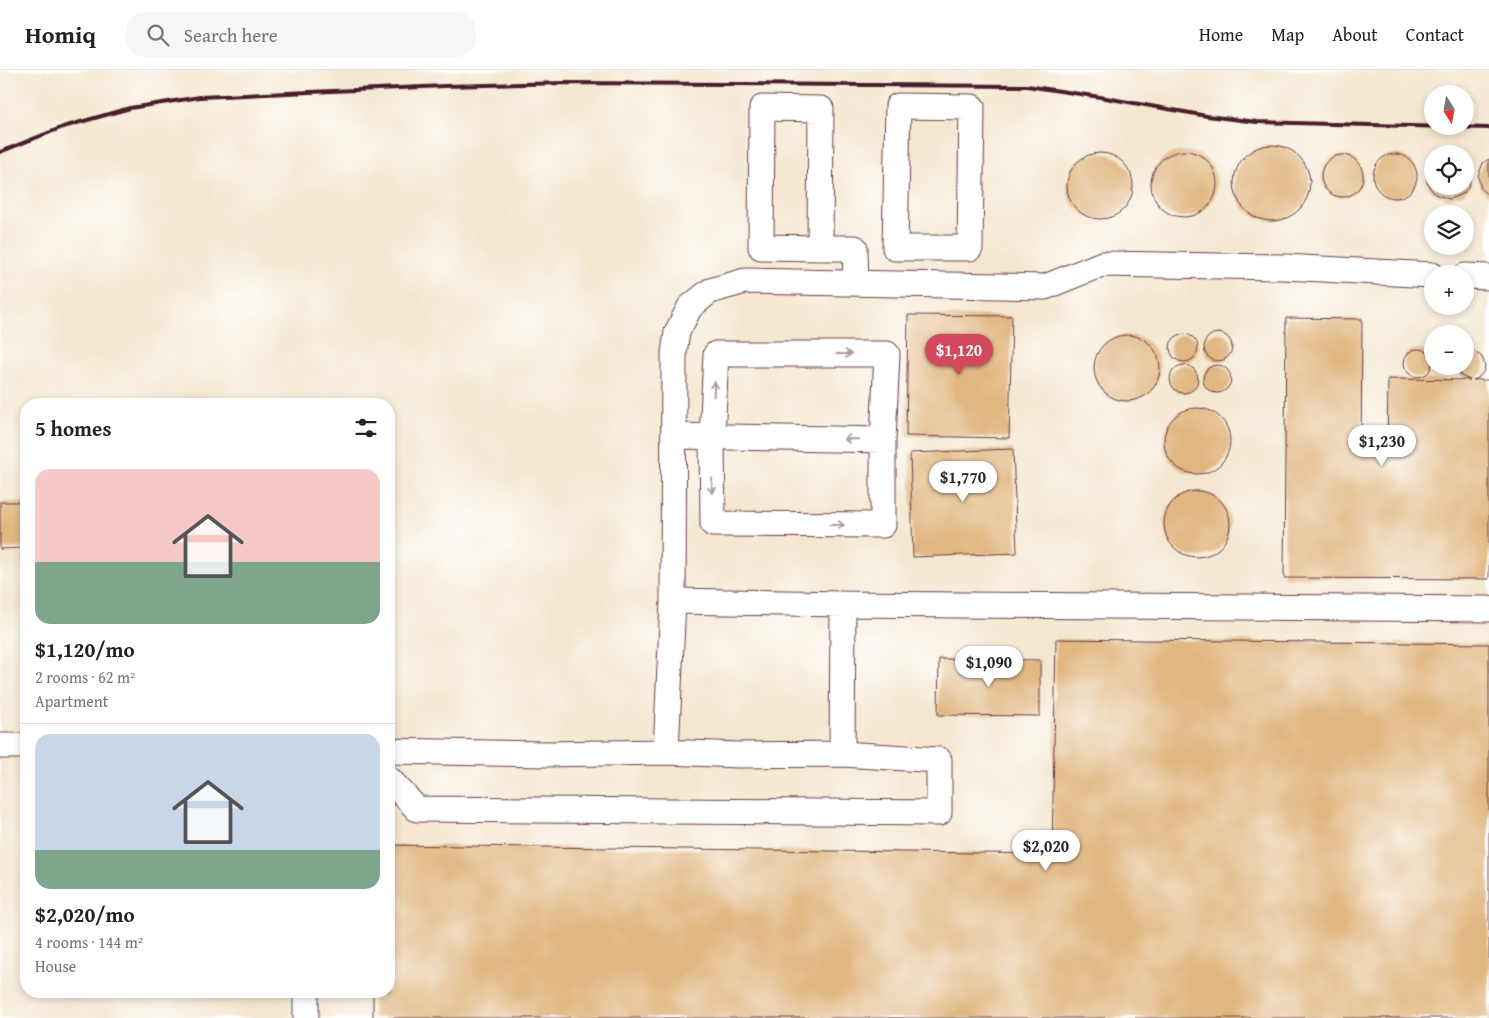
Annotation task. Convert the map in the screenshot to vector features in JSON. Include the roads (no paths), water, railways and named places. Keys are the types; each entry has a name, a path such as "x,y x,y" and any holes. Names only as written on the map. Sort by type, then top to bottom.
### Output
{"lane":[{"path":"820,248 821,109 762,108 761,246 820,248 895,248 970,248 972,107 898,106 895,248"},
{"path":"855,248 856,283"},
{"path":"666,752 674,601 674,353 677,332 690,307 710,291 745,281 1045,287 1102,264 1285,267 1424,275"},
{"path":"1474,276 1489,276"},
{"path":"716,354 887,354 883,440 883,525 713,524 712,438 716,354"},
{"path":"674,436 883,440"},
{"path":"674,601 1489,609"},
{"path":"842,754 843,604"},
{"path":"0,746 20,746"},
{"path":"395,751 545,754 666,752 739,755 842,754 939,760 939,813 417,808 395,785"},
{"path":"306,998 306,1018"}],"railway":[{"path":"0,152 63,127 130,108 200,97 445,86 566,83 1027,86 1207,116 1257,122 1489,128"}]}
